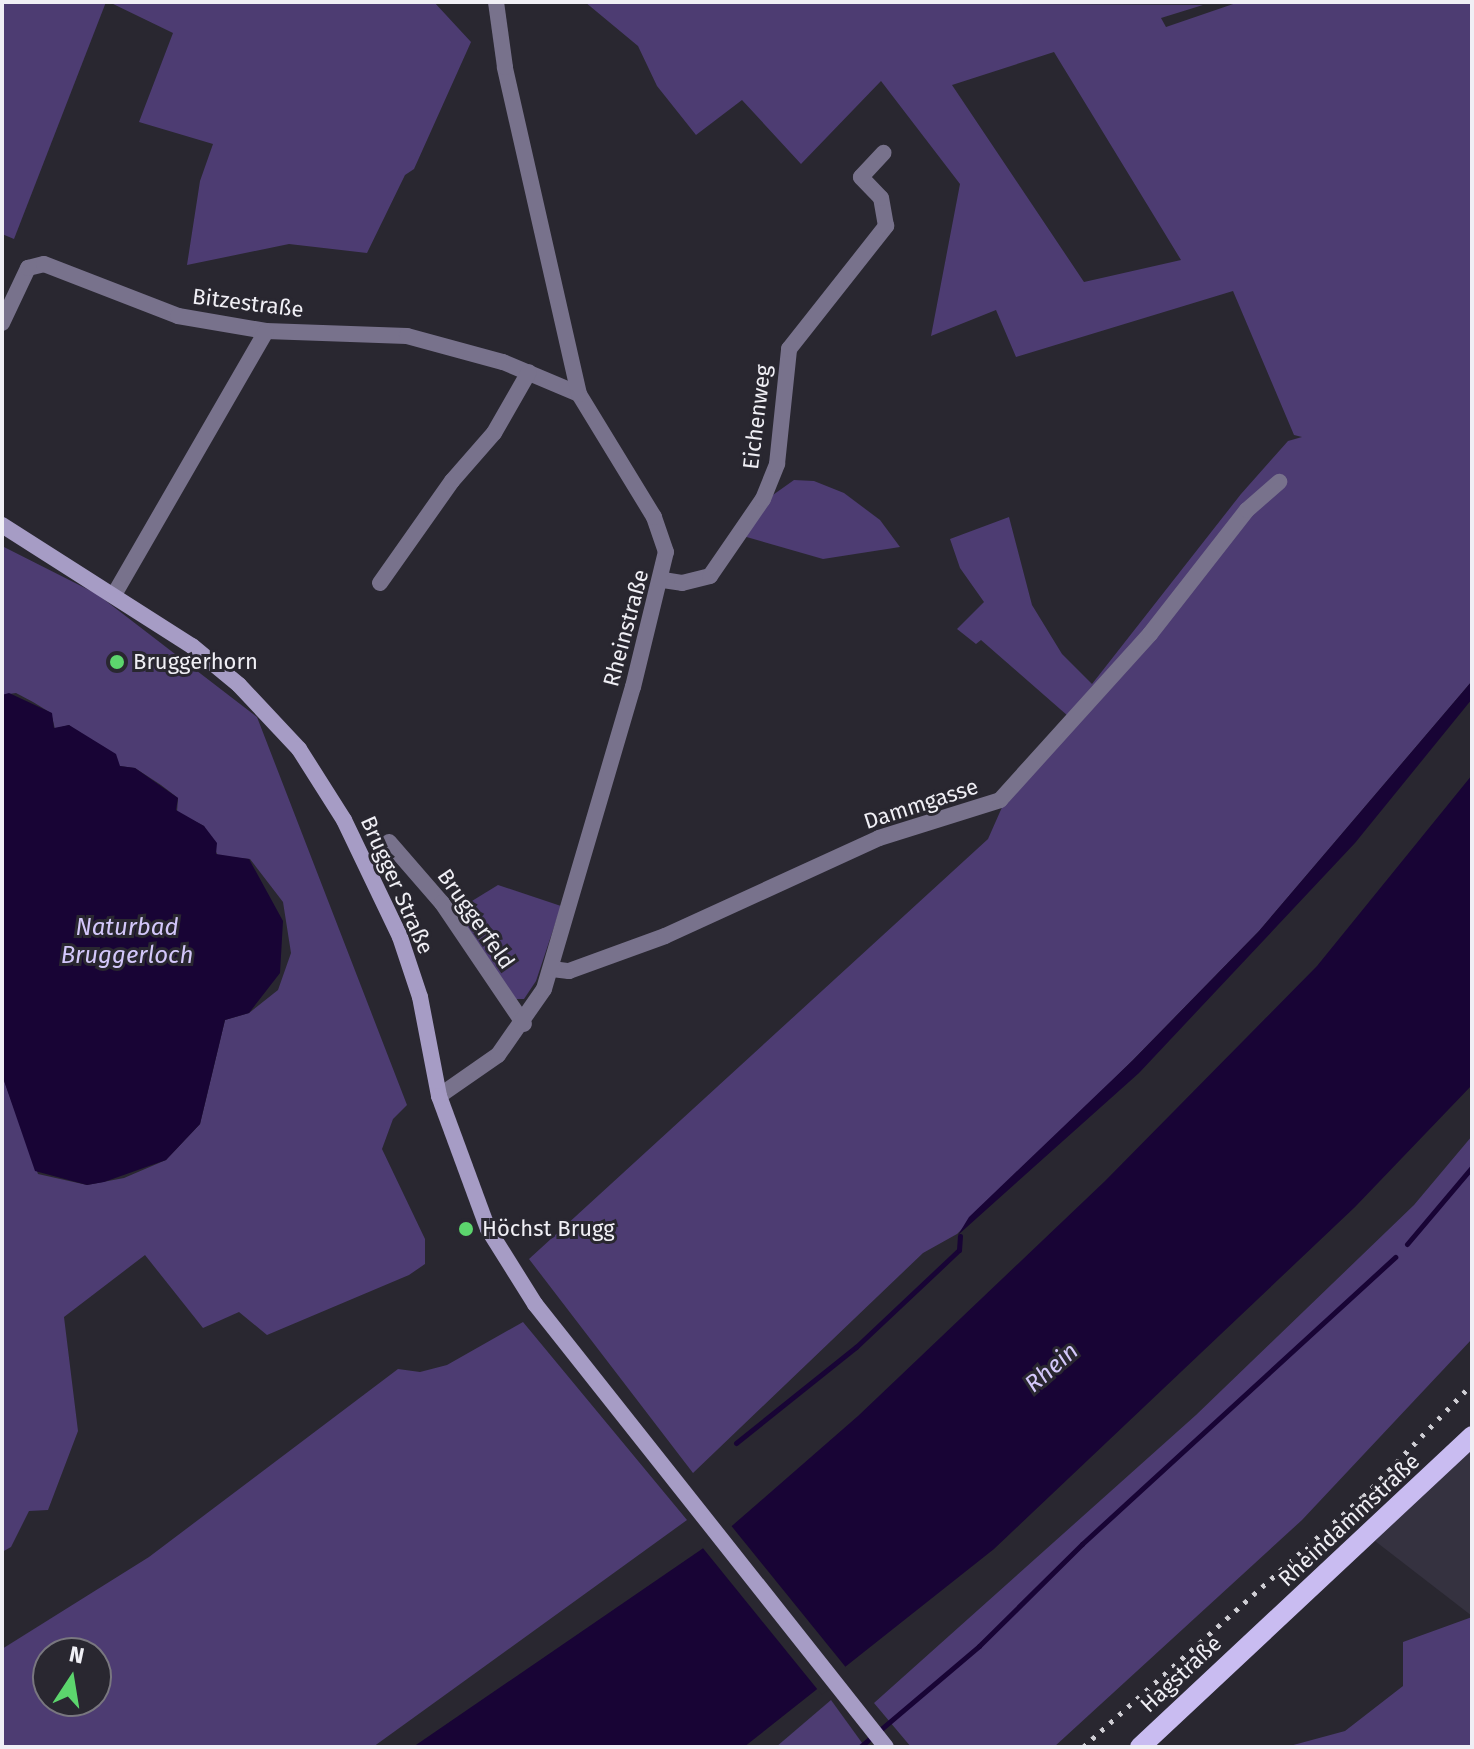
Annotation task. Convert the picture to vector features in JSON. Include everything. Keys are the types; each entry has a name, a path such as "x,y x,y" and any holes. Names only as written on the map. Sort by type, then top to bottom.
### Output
{"main road":[{"name":"Brugger Straße","path":"2,525 115,593 239,685 299,749 321,780 400,937 420,997 439,1096 470,1190 518,1279 886,1747"},
{"name":"Rheindammstraße","path":"1257,1637 1472,1436"},
{"name":"Hagstraße","path":"1140,1747 1257,1637"}],"street":[{"name":"Rheinstraße","path":"439,1096 498,1055 524,1024 552,969 663,580 666,552 654,517 579,394 505,67 496,2"},
{"name":"Eichenweg","path":"663,580 682,583 710,576 763,499 777,464 789,349 886,226 881,198 861,177 883,153"},
{"name":"Bitzestraße","path":"2,323 28,268 44,264 153,310 266,331 407,336 529,372 579,394"},
{"path":"115,593 266,331"},
{"path":"380,583 452,481 494,433 529,372"},
{"name":"Dammgasse","path":"552,969 569,971 665,936 879,838 1000,800 1150,634 1247,510 1279,482"},
{"name":"Bruggerfeld","path":"389,842 442,903 524,1024"}],"shaded area":[{"path":"2,2 106,2 14,239 2,234"},
{"path":"109,2 434,2 471,42 414,169 405,175 367,253 289,244 187,265 200,181 213,144 139,122 173,33"},
{"path":"585,2 1203,5 1161,18 1166,27 1239,2 1472,2 1472,681 1259,931 1133,1060 957,1234 923,1253 693,1473 529,1259 988,839 1003,805 1068,716 981,640 976,644 957,629 984,602 960,568 950,539 1009,517 1032,605 1062,654 1092,684 1241,494 1288,441 1302,437 1294,435 1233,291 1016,357 996,310 931,336 960,184 881,81 801,164 742,100 696,135 657,86 638,46","holes":["1054,52 1181,260 1084,282 952,85"]},
{"path":"794,480 814,481 844,493 880,520 900,547 823,559 743,536 770,497"},
{"path":"2,546 97,594 257,717 407,1105 393,1119 382,1149 425,1239 425,1264 409,1275 267,1335 239,1312 203,1328 145,1255 64,1317 78,1431 48,1510 29,1511 11,1547 2,1552 2,1075 38,1174 87,1185 124,1178 166,1160 200,1124 225,1020 249,1013 278,990 291,953 283,902 250,859 218,856 204,826 177,812 178,798 161,785 135,768 119,766 69,725 55,729 51,713 33,702 16,693 2,695"},
{"path":"498,885 561,906 536,981 524,999 516,999 454,912"},
{"path":"1472,1136 1472,1339 1302,1520 1054,1747 911,1747 874,1703 1196,1415 1414,1205"},
{"path":"523,1322 687,1520 373,1747 2,1747 2,1649 149,1557 398,1369 420,1372 447,1365"},
{"path":"1469,1448 1472,1451 1472,1616 1375,1541"},
{"path":"1472,1617 1472,1747 1286,1747 1345,1731 1403,1686 1403,1642"},
{"path":"831,1700 865,1747 776,1747"}],"water":[{"path":"1472,681 1472,699 1355,843 1139,1073 958,1235 969,1217 1133,1060 1259,931"},
{"name":"Naturbad Bruggerloch","path":"9,693 52,713 54,728 69,725 116,754 120,766 135,768 178,798 176,810 204,826 217,843 216,854 249,859 283,921 280,973 249,1013 225,1020 200,1124 166,1160 87,1185 35,1171 2,1075 2,695"},
{"name":"Rhein","path":"1472,775 1472,1085 1355,1207 994,1549 744,1747 413,1747 718,1538 858,1416 1105,1181 1317,966"}],"pier":[{"path":"729,1523 850,1672 822,1695 701,1546"}],"waterway":[{"path":"1407,1244 1472,1167"},
{"path":"736,1443 856,1347 959,1250 960,1236"},
{"path":"860,1747 979,1646 1082,1544 1395,1257"}],"railway":[{"path":"1083,1747 1363,1497 1472,1384"}],"place":[{"name":"Bruggerhorn","path":"117,662"},
{"name":"Höchst Brugg","path":"466,1229"}]}
